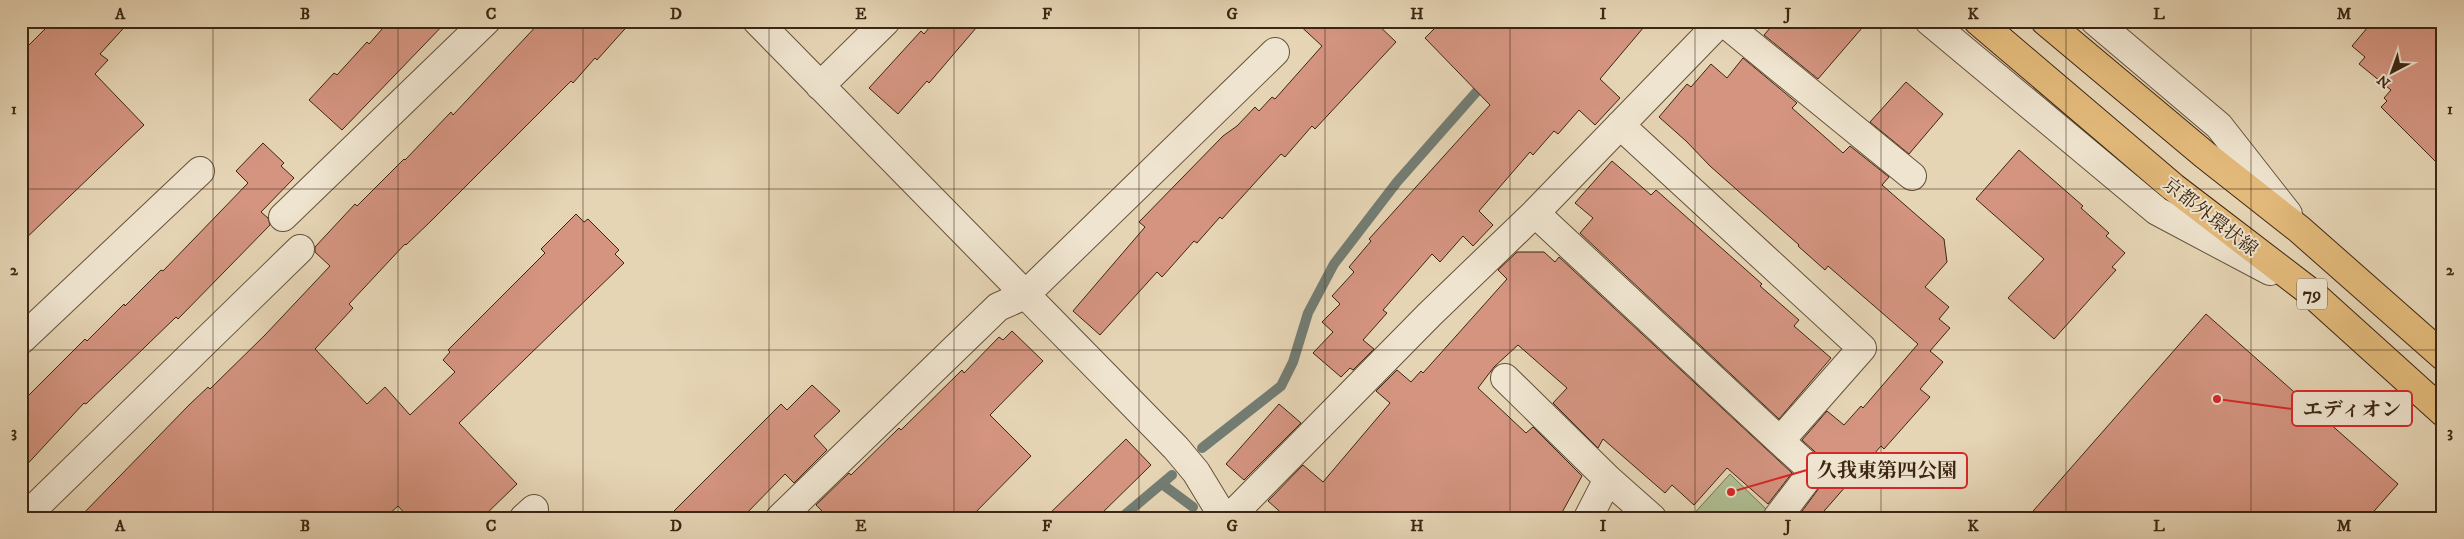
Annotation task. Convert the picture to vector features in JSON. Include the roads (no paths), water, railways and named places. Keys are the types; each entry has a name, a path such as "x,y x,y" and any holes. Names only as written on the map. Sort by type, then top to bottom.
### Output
{"main road":[{"name":"京都外環状線","path":"1978,21 2173,187 2309,291 2443,412"},
{"name":"79","path":"2045,21 2205,155 2299,229 2443,356"}],"street":[{"path":"283,217 486,21"},
{"path":"757,21 1176,448 1196,472 1224,518"},
{"path":"820,86 886,21"},
{"path":"1229,518 1430,314 1535,213 1722,21 1912,176"},
{"path":"1930,21 2157,211 2309,291"},
{"path":"2095,21 2219,126 2299,229"},
{"path":"780,518 998,307 1025,295 1275,52"},
{"path":"1620,125 1862,348 1780,441"},
{"path":"21,340 200,172"},
{"path":"1535,213 1813,471 1777,518"},
{"path":"24,518 300,249"},
{"path":"1505,378 1608,479 1652,518"},
{"path":"1588,518 1608,479"}],"waterway":[{"path":"1202,448 1281,386 1293,362 1308,313 1334,264 1397,182 1486,81"},
{"path":"1121,518 1172,475"},
{"path":"1162,484 1193,507"}],"place":[{"name":"エディオン","path":"2217,399"},
{"name":"久我東第四公園","path":"1731,492"}]}
